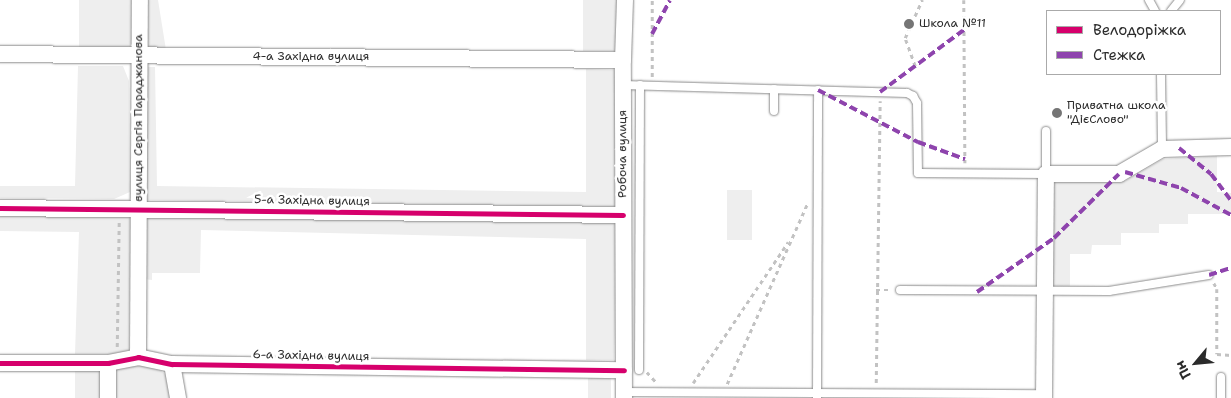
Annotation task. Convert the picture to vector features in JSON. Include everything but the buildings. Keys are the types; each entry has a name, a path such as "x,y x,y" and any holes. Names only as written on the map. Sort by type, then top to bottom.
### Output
{"street":[{"name":"вулиця Сергія Параджанова","path":"138,357 140,0"},
{"name":"Робоча вулиця","path":"624,395 634,368 623,215 625,0"},
{"name":"4-а Західна вулиця","path":"0,54 623,60"},
{"path":"1044,396 1046,174 1119,174 1162,149 1231,147"},
{"name":"5-а Західна вулиця","path":"0,208 623,215"},
{"name":"6-а Західна вулиця","path":"0,362 112,362 138,357 172,364 634,368"},
{"path":"108,398 112,362"},
{"path":"172,364 178,398"}],"lane":[{"path":"1172,10 1180,0"},
{"path":"1161,75 1162,149"},
{"path":"623,85 907,93 913,96 917,103 918,173 1046,174 1046,131"},
{"path":"634,368 640,86"},
{"path":"774,89 774,111"},
{"path":"818,90 818,395"},
{"path":"900,290 1109,291 1209,275"},
{"path":"1221,377 1221,398"},
{"path":"624,395 667,392 723,392 818,395 1044,396"}],"path":[{"path":"652,0 652,86"},
{"path":"916,66 905,38 922,0"},
{"path":"964,0 965,174"},
{"path":"876,394 880,92"},
{"path":"723,392 818,181"},
{"path":"112,362 119,209"},
{"path":"686,392 792,236"},
{"path":"1209,275 1217,289 1217,354 1231,355"},
{"path":"876,290 900,290"},
{"path":"634,368 667,392"}],"shaded area":[{"path":"79,0 131,0 131,47 79,47"},
{"path":"145,0 158,0 166,50 146,51"},
{"path":"583,0 618,0 618,51 583,51"},
{"path":"78,66 123,66 129,81 130,192 114,199 0,198 0,186 75,186"},
{"path":"145,67 155,67 157,186 586,192 586,69 616,70 620,201 615,207 145,200"},
{"path":"1217,156 1217,192 1231,193 1231,214 1188,214 1188,224 1159,224 1159,233 1121,233 1121,245 1092,245 1091,254 1070,254 1070,286 1051,286 1053,181 1125,181 1163,159"},
{"path":"727,190 752,190 752,240 727,240"},
{"path":"0,215 131,217 129,354 75,354 79,232 0,231"},
{"path":"144,216 611,220 617,227 614,360 586,360 586,239 201,230 200,273 152,273 152,280 144,279"},
{"path":"139,362 157,368 169,377 173,398 114,398 114,370"},
{"path":"75,370 104,370 104,398 75,398"},
{"path":"588,378 611,378 611,398 588,398"}],"marked path":[{"path":"652,34 670,0"},
{"path":"880,92 965,29"},
{"path":"818,90 918,142 965,159"},
{"path":"1179,148 1211,174 1231,201"},
{"path":"1125,172 1181,188 1231,215"},
{"path":"977,292 1054,238 1119,174"},
{"path":"1209,275 1231,268"}],"cycle path":[{"path":"0,208 623,215"},
{"path":"0,363 108,363 138,357 172,364 624,370"}],"place":[{"name":"Школа №11","path":"909,24"},
{"name":"Приватна школа \"ДієСлово\"","path":"1057,113"}]}
